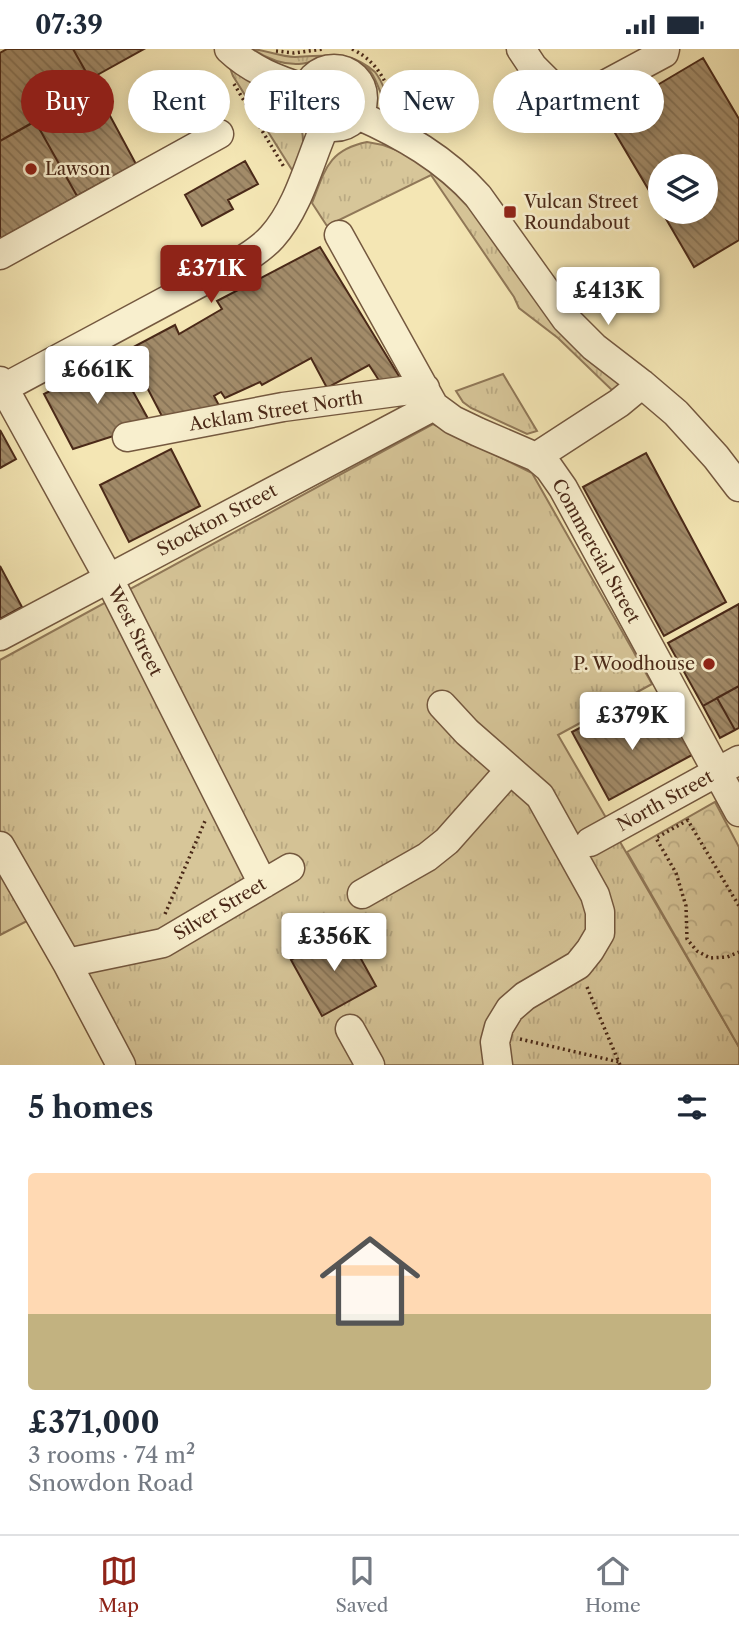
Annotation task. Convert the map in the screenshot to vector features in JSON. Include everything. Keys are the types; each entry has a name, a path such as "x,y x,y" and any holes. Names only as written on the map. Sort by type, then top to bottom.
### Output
{"street":[{"path":"229,49 241,61 258,70"},
{"path":"522,49 533,67 564,98 597,89 664,53 665,49"},
{"path":"365,118 412,141 462,177 566,319 594,347 642,384 684,422 716,457 739,488"},
{"path":"1,386 246,258 271,239 285,220 322,133"},
{"path":"0,255 219,134"},
{"name":"Commercial Street","path":"339,235 430,397 453,420 536,457 549,468 563,488 728,766 739,812"},
{"path":"536,457 619,404 642,384"},
{"name":"West Street","path":"1,386 108,577 263,884"},
{"name":"Acklam Street North","path":"127,437 283,407 430,397"},
{"name":"Stockton Street","path":"0,636 430,397"},
{"path":"442,705 467,732 540,796 595,895 600,912 600,933 578,965 525,996 510,1009 499,1027 495,1042 498,1065"},
{"name":"North Street","path":"590,842 728,766"},
{"path":"362,894 427,857 447,841 509,771"},
{"path":"0,846 121,1065"},
{"name":"Silver Street","path":"67,963 163,943 290,868"},
{"path":"351,1029 370,1065"}],"path":[{"path":"272,51 294,53 323,49"},
{"path":"352,49 364,55 379,70"},
{"path":"235,85 298,192"},
{"path":"151,946 217,794"},
{"path":"739,905 688,820 656,838 676,873 686,906 687,939 697,951 710,958 727,957 739,952"},
{"path":"578,965 620,1064"},
{"path":"498,1034 620,1064"}],"green space":[{"path":"252,49 289,57 338,55 347,57 375,72 379,78 379,89 369,70 348,58 334,56 299,64 269,58"},
{"path":"227,60 244,71 244,93"},
{"path":"269,133 302,133 302,152 294,173"},
{"path":"367,142 399,151 419,162 452,190 479,218 563,336 589,361 620,384 616,394 558,338 519,308 431,175 327,226 312,203 325,171 344,150"},
{"path":"503,374 537,431 527,434 471,408 456,391"},
{"path":"433,424 532,473 652,684 558,735 739,1047 739,1065 132,1065 46,911 0,935 0,660"},
{"path":"715,802 739,847 739,1047 627,852"}],"building":[{"path":"7,49 73,49 85,70 21,70 21,129 0,141 0,53"},
{"path":"73,49 144,49 106,70 85,70"},
{"path":"703,58 739,119 739,240 694,267 669,224 718,224 718,154 648,154 648,189 615,133 664,133 664,81"},
{"path":"114,123 136,164 77,196 42,133 114,133"},
{"name":"Lawson","path":"21,129 21,133 42,133 77,196 0,239 0,141"},
{"path":"245,161 258,184 228,200 233,209 202,226 185,195"},
{"path":"320,247 402,381 382,385 369,365 327,388 311,358 262,385 260,382 225,398 221,392 214,396 223,413 166,424 139,372 134,375 120,354 175,325 179,334 222,309 217,301"},
{"path":"115,359 151,424 73,449 44,394"},
{"path":"0,430 16,459 0,468"},
{"path":"171,449 200,506 129,542 100,485"},
{"path":"646,453 726,602 664,636 583,487"},
{"path":"0,566 22,607 0,619"},
{"name":"P. Woodhouse","path":"739,604 739,686 703,706 668,643"},
{"path":"739,686 739,728 735,730 717,698"},
{"path":"717,698 735,730 720,738 703,706"},
{"path":"667,708 692,755 609,800 572,732 589,723 595,735 629,717 637,733 646,729 642,721"},
{"path":"345,930 376,986 322,1016 291,960"}],"place":[{"name":"Lawson","path":"31,169"},
{"name":"Vulcan Street Roundabout","path":"510,212"},
{"name":"P. Woodhouse","path":"709,664"}]}
